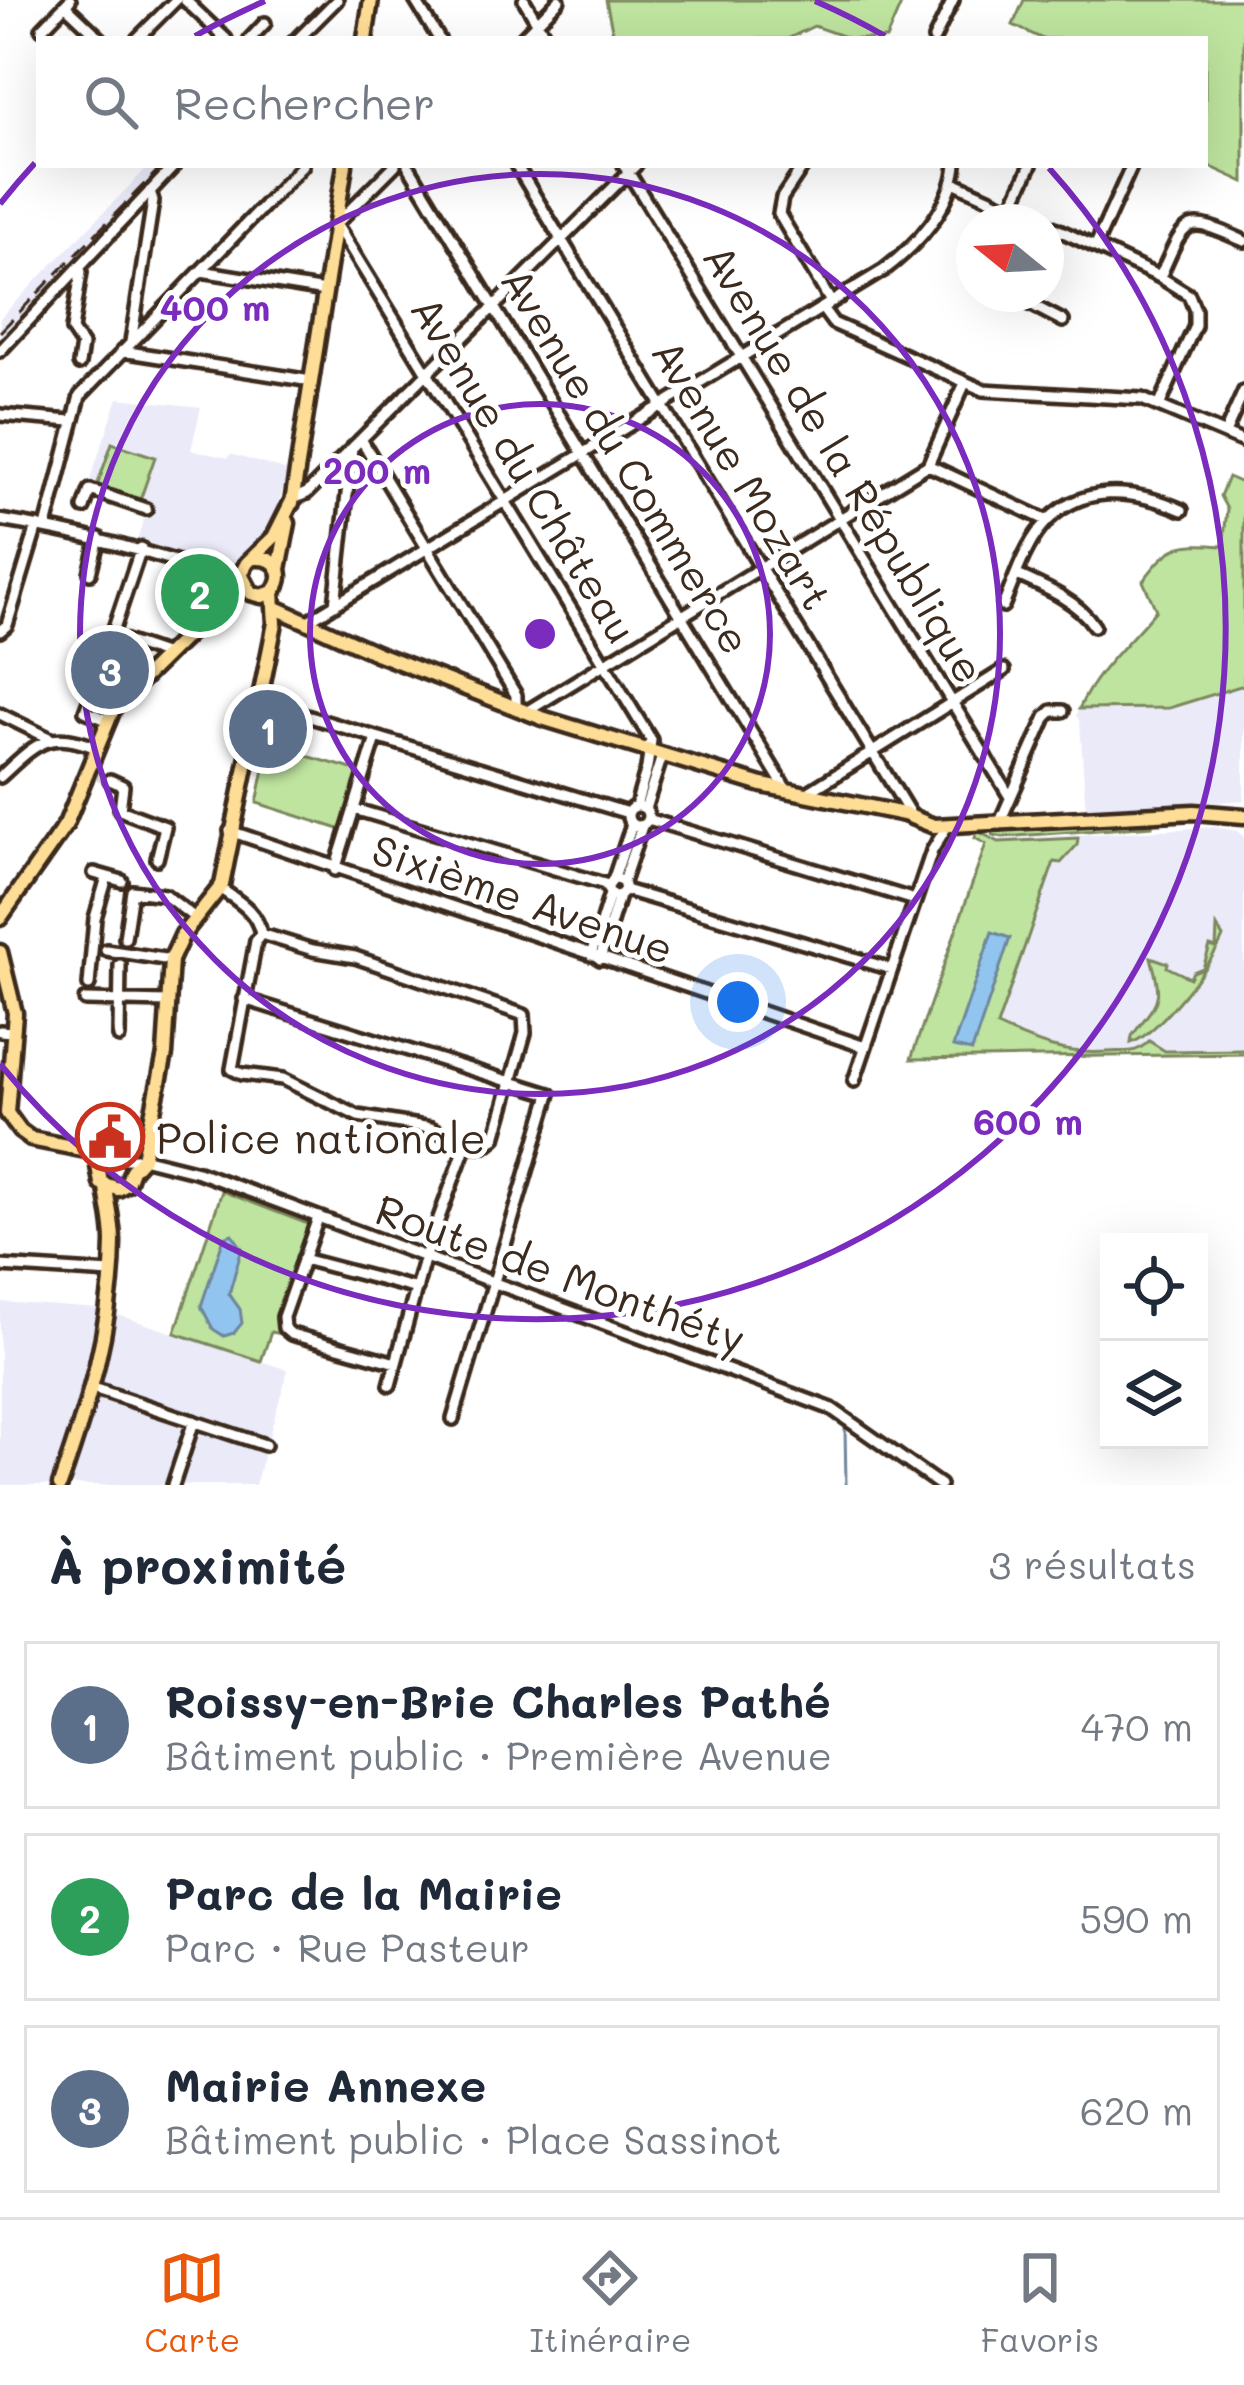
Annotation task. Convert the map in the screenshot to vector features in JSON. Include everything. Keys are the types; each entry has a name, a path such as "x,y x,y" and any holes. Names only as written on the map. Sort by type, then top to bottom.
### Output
{"main road":[{"path":"365,36 371,0"},
{"path":"266,594 280,582 345,168"},
{"path":"0,918 60,834 93,774 97,748 119,701 240,579 247,563 278,532 293,499"},
{"path":"257,557 271,559 279,569"},
{"path":"240,579 248,590 266,594"},
{"path":"129,1165 143,1158 165,1054 171,960 178,942 220,889 272,630 266,594"},
{"path":"272,609 521,711 787,791 927,824 1194,812 1244,816"},
{"path":"272,630 280,623 306,620"},
{"path":"0,952 15,1007 7,1032 5,1108 20,1131 31,1138 111,1155 129,1165"},
{"path":"76,1149 98,1166"},
{"path":"111,1155 98,1166 98,1178 112,1188"},
{"path":"112,1188 130,1180 129,1165"},
{"path":"60,1485 93,1388 105,1334 112,1188"}],"street":[{"path":"140,36 181,0 223,36"},
{"path":"301,36 337,0"},
{"path":"415,0 437,36"},
{"path":"524,0 545,36"},
{"path":"524,36 560,0"},
{"path":"935,36 953,0"},
{"path":"42,29 68,3 98,36"},
{"path":"253,36 266,23"},
{"path":"0,351 172,168"},
{"path":"0,631 7,626 42,526 82,393 300,168"},
{"path":"336,224 392,168"},
{"name":"Avenue du Commerce","path":"410,168 787,791"},
{"name":"Avenue Mozart","path":"518,168 912,817"},
{"path":"293,499 307,493 357,444 629,168"},
{"name":"Avenue de la République","path":"629,168 1010,796"},
{"path":"801,168 782,197 779,214 833,323 996,393 1128,397 1160,404 1244,442"},
{"path":"306,620 907,252 933,220 955,168"},
{"path":"1013,204 1030,168"},
{"path":"1095,247 1131,168"},
{"path":"953,182 1002,204"},
{"path":"131,342 153,201 149,191"},
{"name":"Avenue du Château","path":"336,224 656,754"},
{"path":"1160,277 1178,237 1192,225 1205,224 1244,241"},
{"path":"1064,232 1186,291 1196,316 1193,332 1160,404"},
{"path":"79,267 72,330 82,345 79,364"},
{"path":"201,271 325,291"},
{"path":"1046,312 1063,321"},
{"path":"122,351 311,381"},
{"path":"357,444 427,550 516,695 521,711 928,465 965,383"},
{"path":"1225,433 1244,391"},
{"path":"0,415 71,421"},
{"path":"335,605 357,444"},
{"path":"928,465 1048,521"},
{"path":"84,508 90,490 146,509"},
{"path":"1003,606 1031,542 1048,521 1081,500 1117,492 1147,495 1182,510"},
{"path":"0,520 141,548 240,579"},
{"path":"89,573 99,538"},
{"path":"107,720 85,712 141,548"},
{"path":"1017,575 1050,590 1094,626"},
{"path":"111,636 167,655"},
{"path":"804,795 1004,670"},
{"path":"257,701 915,900"},
{"path":"999,824 1046,717 1052,710 1063,711"},
{"path":"0,714 51,739"},
{"path":"0,777 51,739 69,737 97,748"},
{"path":"335,870 376,738"},
{"path":"595,957 656,754"},
{"path":"110,780 123,787 119,810 165,827 157,860"},
{"path":"354,809 891,970"},
{"path":"927,824 932,850"},
{"path":"854,1081 932,850 946,826"},
{"name":"Sixième Avenue","path":"230,831 865,1047"},
{"path":"94,873 122,881"},
{"path":"89,986 99,950 107,877"},
{"path":"220,889 256,918 261,934"},
{"path":"125,938 132,891 170,897 195,918"},
{"path":"261,934 315,951 352,956 520,1012 527,1025 494,1140 485,1146 466,1145 436,1130 358,1116 283,1079 234,1071 230,1063 256,939 261,934"},
{"path":"99,950 171,960"},
{"path":"119,1037 120,965"},
{"path":"244,999 545,1090 551,1098 453,1419"},
{"path":"86,1000 167,1002"},
{"path":"390,1385 425,1256 466,1145"},
{"name":"Route de Monthéty","path":"143,1158 198,1172 832,1409 940,1485"},
{"path":"318,1218 283,1319 286,1331 396,1364"},
{"path":"303,1259 417,1288"},
{"path":"0,1266 111,1273"},
{"path":"93,1388 265,1445"},
{"path":"173,1485 194,1421"}],"shaded area":[{"path":"147,168 166,168 0,343 0,318"},
{"path":"118,398 201,407 191,450 228,458 230,454 288,471 273,521 230,573 137,541 148,506 88,486"},
{"path":"1244,685 1244,800 1086,811 1079,709 1169,708"},
{"path":"1213,827 1244,837 1244,1054 911,1059 990,840"},
{"path":"0,1302 99,1309 288,1370 255,1485 0,1485"}],"green space":[{"path":"606,0 903,0 887,36 842,36 814,26 793,36 613,36"},
{"path":"1024,0 1244,0 1244,182 1208,165 1208,36 1037,36 1013,25"},
{"path":"112,443 155,457 139,503 96,489"},
{"path":"1228,477 1244,484 1244,685 1169,708 1079,709 1104,669 1156,610 1143,581 1152,569 1177,548 1223,546 1227,509 1220,496"},
{"path":"192,573 218,582 211,604 201,613 180,606"},
{"path":"269,745 359,771 342,830 257,803"},
{"path":"1153,819 1152,826 1003,837 993,835 990,828"},
{"path":"977,831 999,842 1078,838 1061,863 1054,862 997,1026 1077,1052 1129,1051 1149,1041 1165,1051 1244,1050 1244,1054 911,1059 986,844 975,838"},
{"path":"1217,927 1223,937 1196,980 1155,1027 1131,1043 1158,992 1151,957 1190,978 1203,968 1210,946 1216,948"},
{"path":"222,1191 308,1224 276,1320 280,1334 271,1332 261,1361 175,1333"}],"water":[{"path":"992,932 1010,938 972,1051 953,1047"},
{"path":"232,1234 242,1248 229,1294 240,1309 242,1323 224,1336 213,1329 201,1306 224,1237"}],"waterway":[{"path":"845,1428 846,1485"}],"tunnel":[{"path":"97,775 110,780"}],"railway":[{"path":"289,36 324,0"},
{"path":"0,332 160,168"}],"place":[{"name":"Parc de la Mairie","path":"200,593"},
{"name":"Mairie Annexe","path":"110,670"},
{"name":"Roissy-en-Brie Charles Pathé","path":"268,729"},
{"name":"Police nationale","path":"110,1137"}]}
